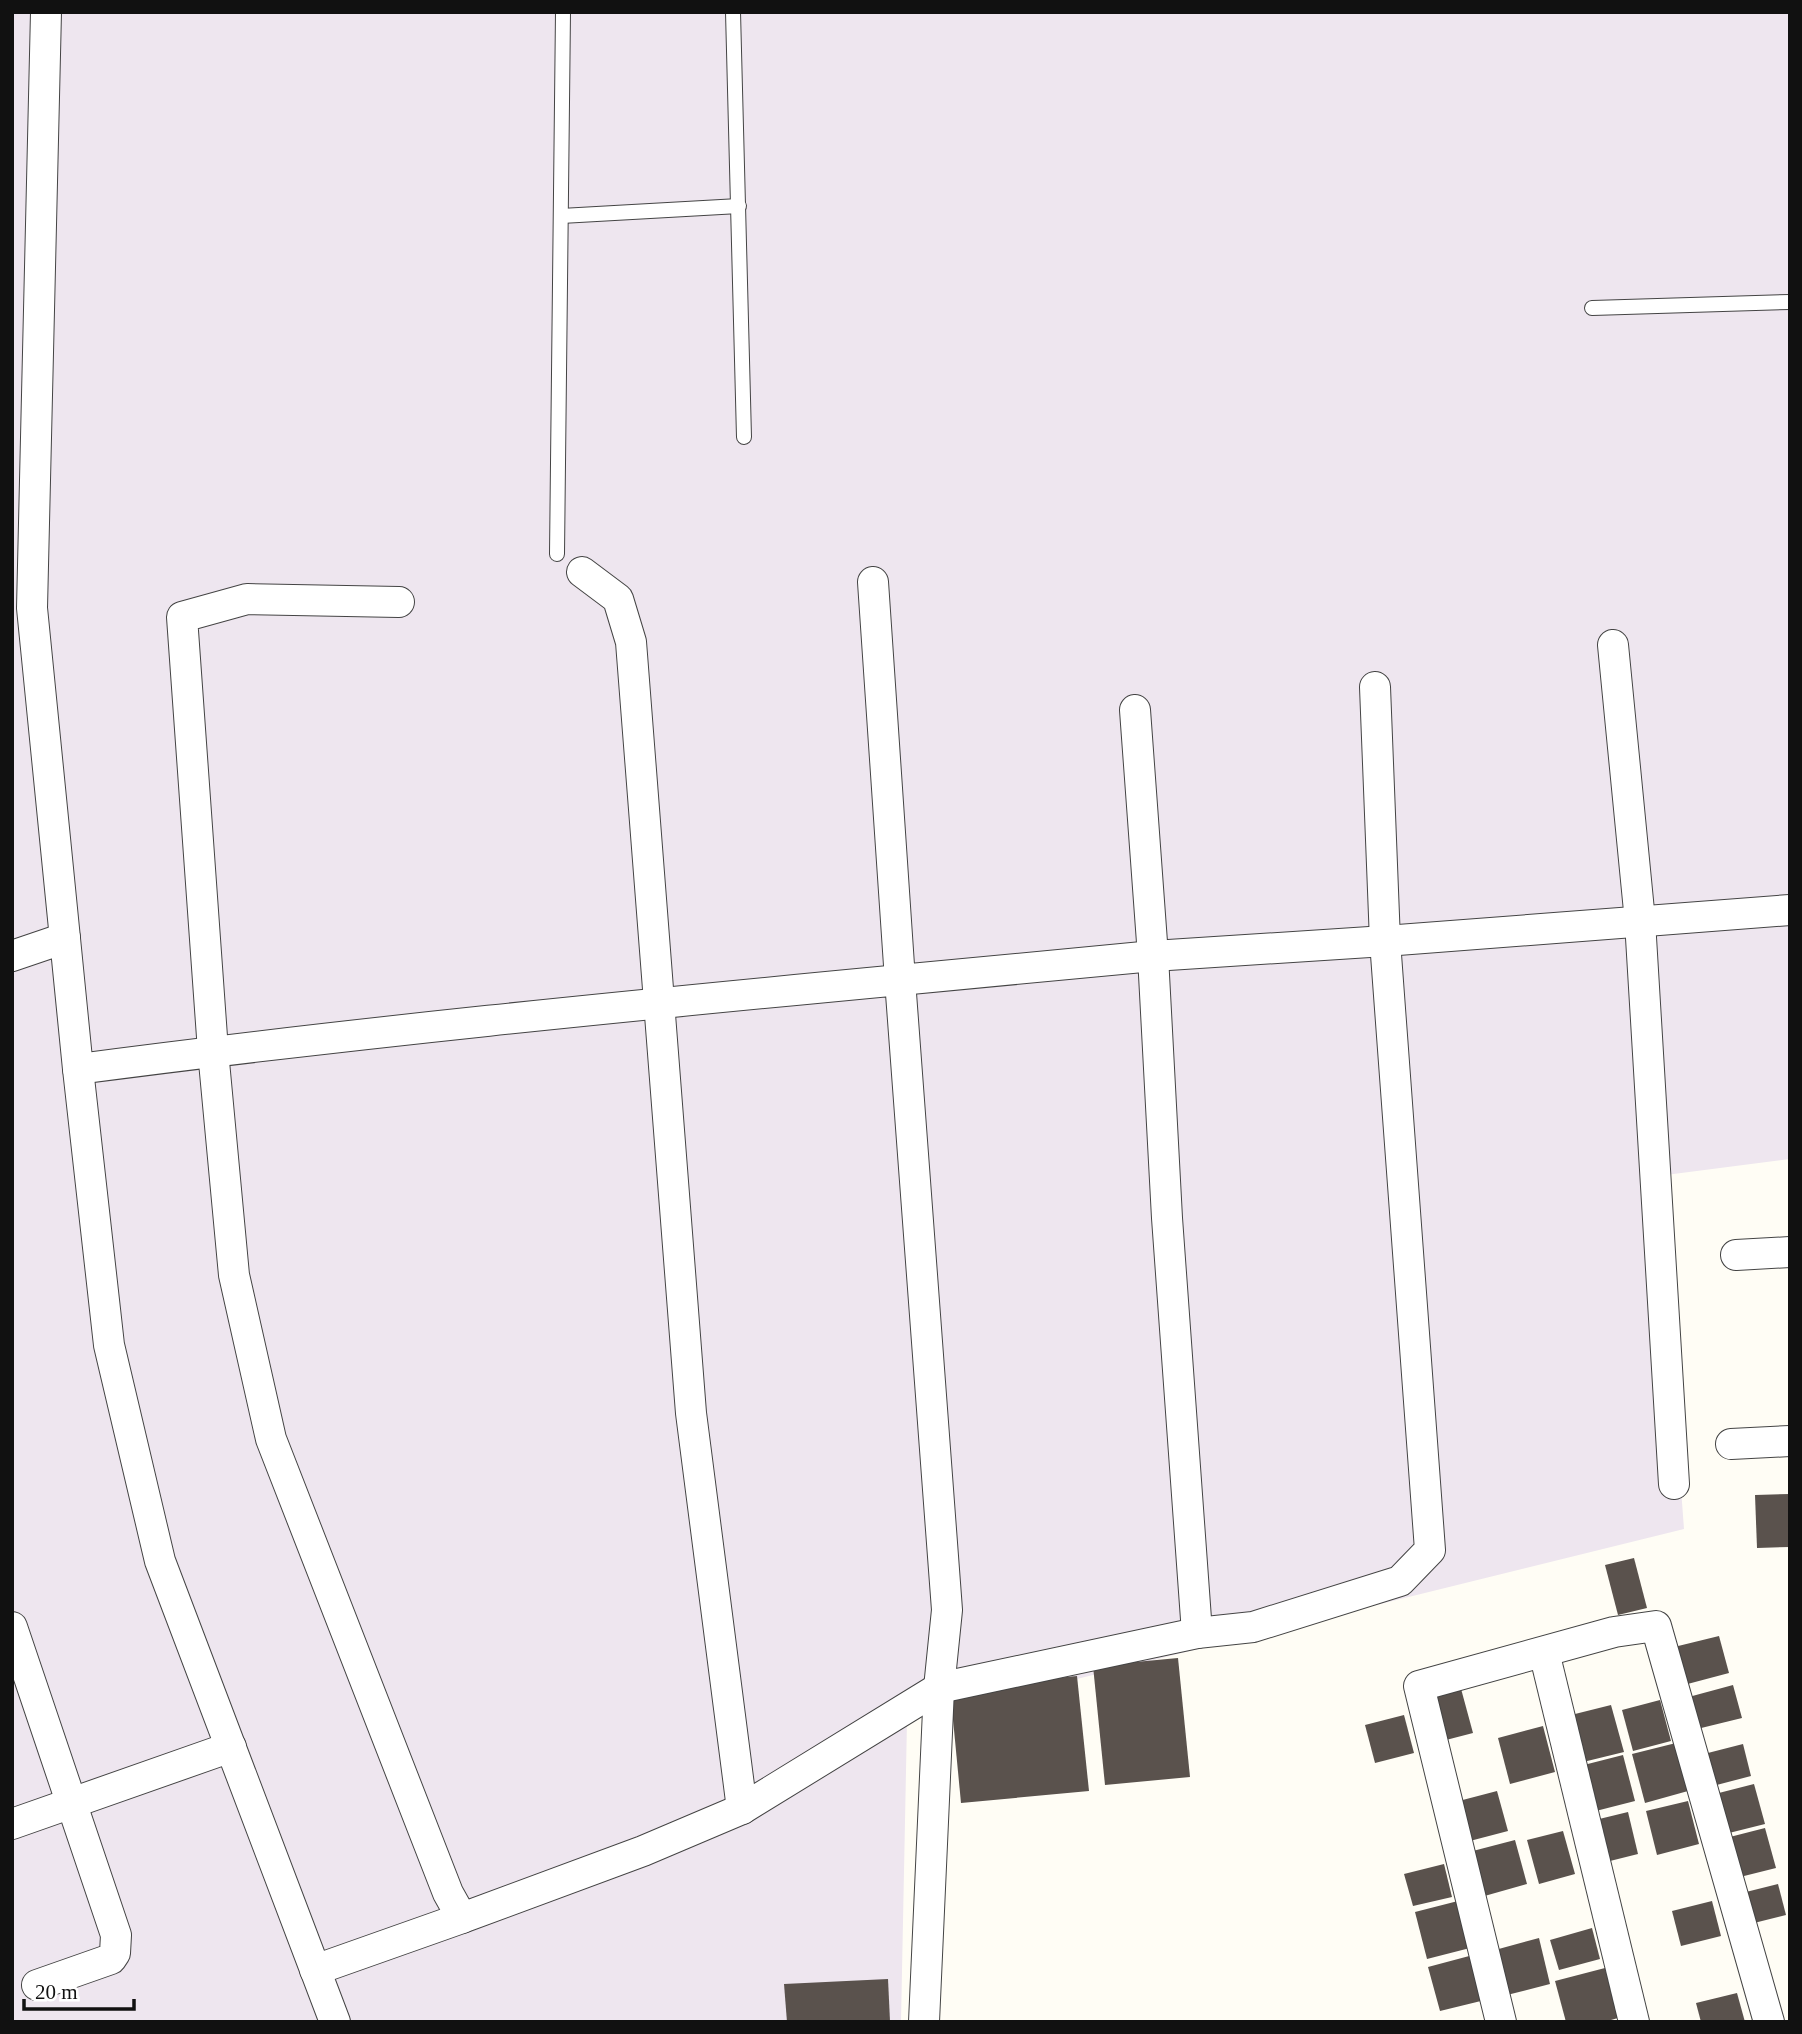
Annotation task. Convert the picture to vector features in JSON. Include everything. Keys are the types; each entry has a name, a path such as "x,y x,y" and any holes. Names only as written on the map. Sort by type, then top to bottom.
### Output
{"street":[{"path":"46,12 22,609 65,938 108,1345 160,1561 335,2022"},
{"path":"582,572 618,599 631,642 691,1413 742,1809"},
{"path":"873,582 947,1610 939,1688 924,2022"},
{"path":"399,602 247,599 182,617 213,1051 234,1275 271,1439 448,1894 461,1918"},
{"path":"1613,645 1640,921 1674,1484"},
{"path":"316,1970 643,1851 742,1809 939,1688 1197,1633 1253,1627 1399,1581 1430,1549 1385,941 1375,687"},
{"path":"1135,710 1197,1633"},
{"path":"78,1069 213,1051 658,1003 1153,956 1385,941 1790,909"},
{"path":"12,956 65,938"},
{"path":"1735,1255 1790,1252"},
{"path":"1731,1444 1790,1441"},
{"path":"1501,2022 1419,1686 1614,1632 1656,1626 1769,2022"},
{"path":"14,1640 116,1935 115,1953 111,1959 37,1985"},
{"path":"1544,1652 1634,2022"},
{"path":"12,1824 231,1747"}],"lane":[{"path":"557,554 563,12"},
{"path":"733,12 744,437"},
{"path":"561,216 739,206"},
{"path":"1592,308 1790,302"}],"shaded area":[{"path":"13,12 1790,12 1790,1159 1658,1176 1684,1529 907,1721 901,2022 12,2022"}],"building":[{"path":"1790,1494 1790,1547 1757,1548 1755,1495"},
{"path":"1634,1558 1647,1608 1618,1615 1605,1565"},
{"path":"1719,1636 1729,1673 1680,1686 1670,1648"},
{"path":"1178,1658 1190,1777 1105,1785 1093,1666"},
{"path":"1077,1676 1089,1791 961,1803 950,1688"},
{"path":"1460,1685 1473,1733 1446,1740 1433,1693"},
{"path":"1733,1685 1742,1718 1693,1730 1685,1698"},
{"path":"1660,1700 1671,1741 1633,1751 1622,1710"},
{"path":"1611,1705 1624,1752 1575,1764 1563,1717"},
{"path":"1404,1715 1414,1753 1375,1763 1365,1725"},
{"path":"1543,1726 1555,1772 1510,1784 1498,1738"},
{"path":"1676,1743 1688,1791 1645,1803 1632,1754"},
{"path":"1743,1744 1751,1776 1709,1787 1700,1755"},
{"path":"1623,1755 1635,1801 1588,1813 1576,1767"},
{"path":"1754,1784 1765,1824 1721,1835 1711,1795"},
{"path":"1497,1791 1508,1831 1466,1842 1455,1802"},
{"path":"1688,1801 1699,1844 1657,1855 1646,1811"},
{"path":"1628,1812 1638,1854 1602,1863 1591,1821"},
{"path":"1765,1828 1776,1868 1732,1879 1722,1839"},
{"path":"1563,1831 1575,1874 1539,1884 1527,1840"},
{"path":"1515,1840 1527,1884 1481,1897 1469,1852"},
{"path":"1444,1864 1452,1897 1413,1906 1404,1874"},
{"path":"1778,1884 1786,1915 1746,1925 1738,1894"},
{"path":"1458,1901 1470,1948 1427,1959 1415,1912"},
{"path":"1712,1901 1721,1936 1681,1946 1672,1911"},
{"path":"1592,1928 1600,1959 1559,1970 1550,1940"},
{"path":"1539,1938 1550,1984 1507,1995 1495,1950"},
{"path":"1473,1955 1485,2000 1440,2011 1428,1967"},
{"path":"1605,1968 1618,2018 1604,2022 1566,2022 1555,1981"},
{"path":"888,1979 890,2021 787,2022 784,1984"},
{"path":"1737,1993 1745,2022 1701,2022 1696,2003"}]}
